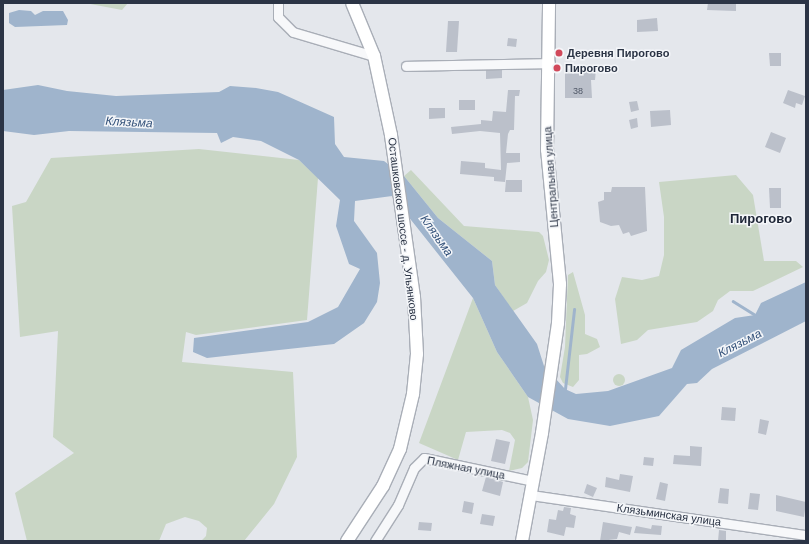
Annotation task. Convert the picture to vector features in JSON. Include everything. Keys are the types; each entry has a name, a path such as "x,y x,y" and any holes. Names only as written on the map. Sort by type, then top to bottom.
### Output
{"street":[{"path":"278,3 278,17 293,32 374,56"},
{"name":"Осташковское шоссе - д. Ульянково","path":"347,541 383,486 400,449 413,394 417,354 414,297 391,134 374,56 352,3"},
{"name":"Центральная улица","path":"533,481 555,350 560,284 547,150 550,63 549,3"},
{"path":"406,66 550,63"},
{"name":"Пляжная улица","path":"375,541 398,505 414,468 424,458 533,481"},
{"path":"522,541 533,481"},
{"name":"Клязьминская улица","path":"531,495 806,535"}],"green space":[{"path":"85,3 128,3 122,10"},
{"path":"199,149 299,160 318,178 307,320 196,335 186,332 182,362 293,372 297,457 274,504 244,541 201,541 206,536 207,528 199,521 185,517 166,524 159,541 27,541 15,493 74,453 53,437 58,331 20,337 12,206 26,202 51,158"},
{"path":"411,170 464,226 539,232 543,236 549,260 546,272 538,281 527,303 513,311 495,285 492,261 438,218 404,176"},
{"path":"736,175 753,195 764,261 796,261 803,267 753,291 730,291 718,300 713,311 697,322 648,330 637,340 621,344 615,299 622,277 642,280 659,276 664,255 664,217 659,182"},
{"path":"573,272 585,315 585,334 597,339 600,347 587,354 579,355 579,380 573,387 563,383 560,377 565,347 568,275"},
{"path":"473,298 497,352 528,397 533,420 528,462 522,468 509,471 515,440 510,433 502,430 466,432 458,460 419,443"},
{"path":"617,374 621,374 625,380 621,386 617,386 613,382 613,378"}],"water":[{"path":"19,10 31,11 35,15 43,11 63,11 68,20 67,25 15,27 9,23 9,13"},
{"name":"Клязьма","path":"38,85 67,91 116,96 219,92 230,86 256,88 278,92 334,117 335,144 344,157 384,161 404,176 438,218 492,261 495,285 537,344 544,366 565,389 576,394 608,391 672,368 681,350 735,318 755,315 761,303 806,282 806,321 712,369 697,383 687,384 659,416 610,426 568,419 528,397 497,352 473,298 392,196 355,201 354,221 377,253 380,283 377,302 364,323 334,344 207,358 193,352 194,338 308,322 338,307 360,269 349,264 336,226 340,200 299,160 261,141 233,137 221,143 217,133 69,131 34,135 3,131 3,90"}],"building":[{"path":"708,3 736,3 736,11 707,10"},
{"path":"657,18 658,31 637,32 637,20"},
{"path":"448,21 459,21 457,52 446,52"},
{"path":"508,38 517,39 516,47 507,46"},
{"path":"769,53 781,53 781,66 770,66"},
{"path":"565,69 596,69 595,80 591,80 592,98 565,98"},
{"path":"486,70 502,70 502,78 486,79"},
{"path":"508,90 520,90 519,96 515,96 514,130 510,130 508,134 506,153 520,153 520,162 507,163 505,182 494,181 494,177 460,174 461,161 485,163 485,168 501,170 500,133 480,131 452,134 451,127 481,124 481,120 492,121 493,111 506,112"},
{"path":"788,90 805,96 802,105 796,103 795,108 783,103"},
{"path":"459,100 475,100 475,110 459,110"},
{"path":"637,101 639,110 631,112 629,102"},
{"path":"429,108 445,108 445,118 429,119"},
{"path":"670,110 671,125 651,127 650,111"},
{"path":"637,118 638,127 631,129 629,120"},
{"path":"771,132 786,138 780,153 765,147"},
{"path":"506,180 522,180 522,192 505,192"},
{"path":"612,187 645,187 647,231 631,236 629,232 623,234 619,225 611,226 600,222 598,202 604,200 604,192 611,192"},
{"path":"769,188 781,188 781,208 770,208"},
{"path":"722,407 736,408 735,421 721,420"},
{"path":"760,419 769,421 766,435 758,433"},
{"path":"496,439 510,442 505,464 491,461"},
{"path":"690,446 702,447 701,466 673,464 674,455 690,456"},
{"path":"644,457 654,458 653,466 643,465"},
{"path":"620,474 633,476 630,492 605,487 606,477 619,480"},
{"path":"486,477 503,482 500,496 482,491"},
{"path":"660,482 668,484 665,501 656,499"},
{"path":"587,484 597,488 593,497 584,493"},
{"path":"720,488 729,489 728,504 718,503"},
{"path":"750,493 760,494 758,510 748,509"},
{"path":"776,495 806,502 804,517 776,511"},
{"path":"464,501 474,503 472,514 462,512"},
{"path":"564,507 571,508 570,514 576,516 574,528 566,527 564,536 547,532 549,519 556,520 558,510 563,511"},
{"path":"482,514 495,516 493,526 480,524"},
{"path":"419,522 432,523 431,531 418,530"},
{"path":"603,522 632,527 630,535 619,532 617,539 600,541"},
{"path":"652,525 662,526 661,535 634,533 636,526 651,529"},
{"path":"719,530 726,531 726,541 718,541"}],"waterway":[{"path":"733,301 755,315"},
{"path":"565,389 574,310"}],"place":[{"name":"Деревня Пирогово","path":"559,53"},
{"name":"Пирогово","path":"557,68"}],"district":[{"name":"Пирогово","path":"761,219"}]}
